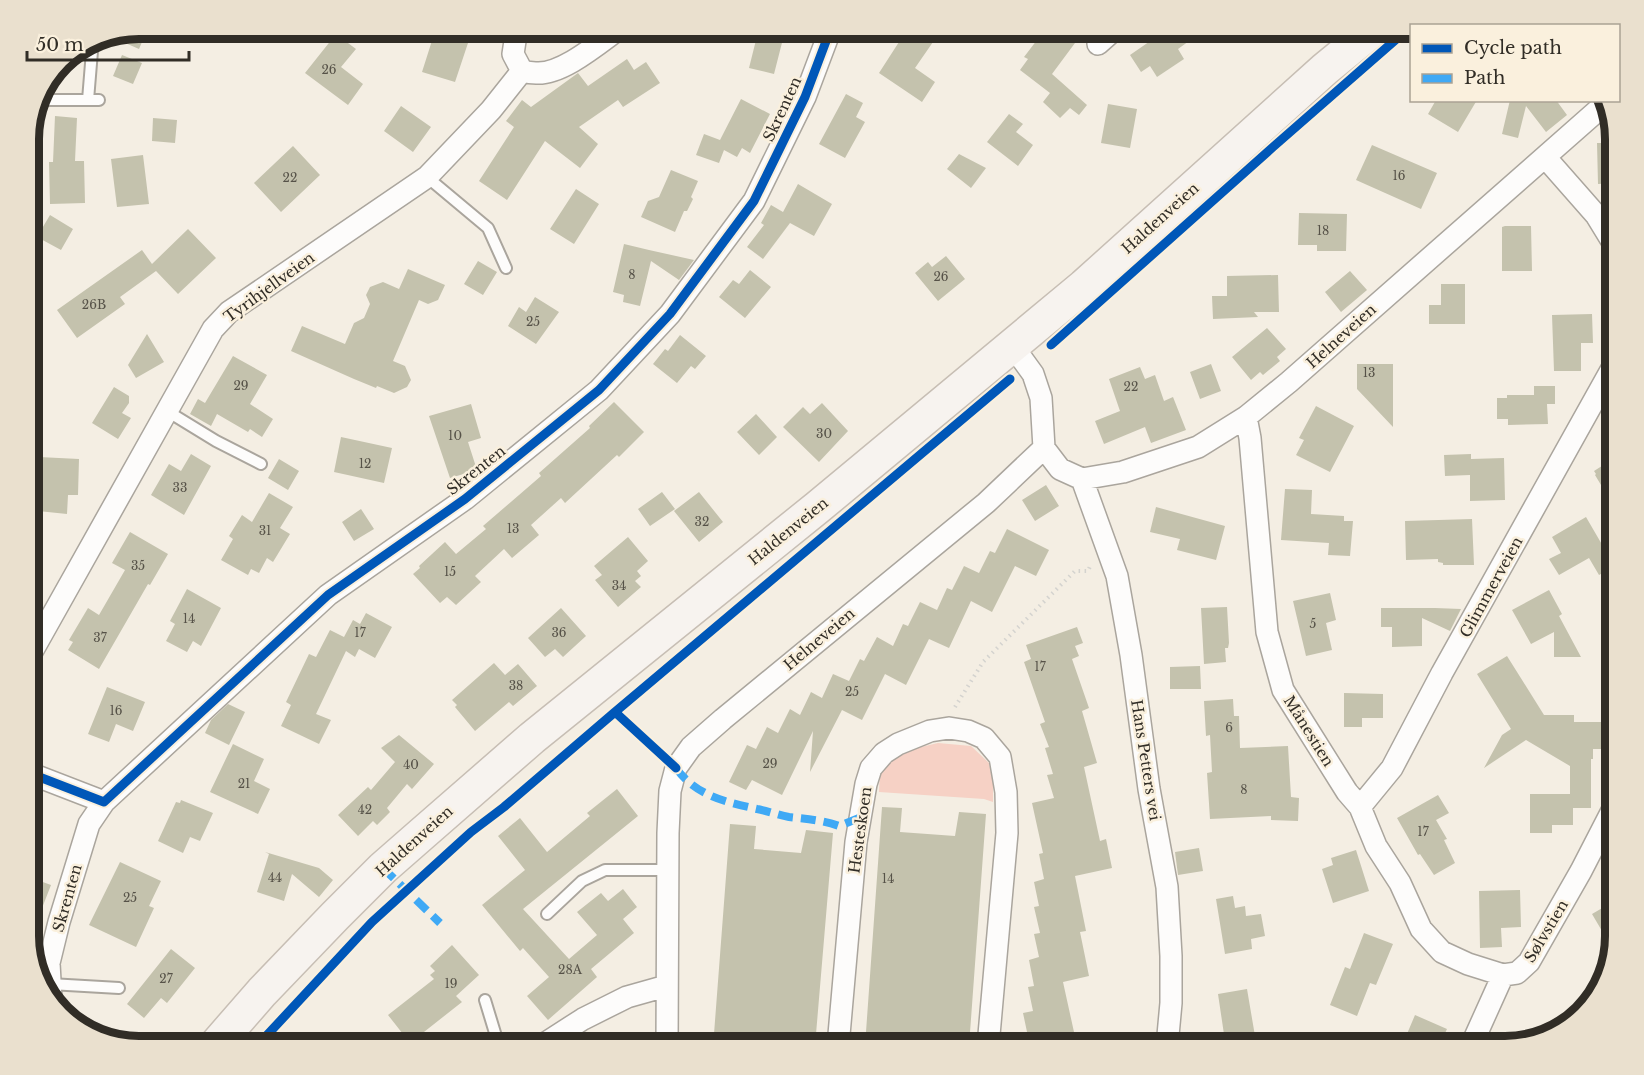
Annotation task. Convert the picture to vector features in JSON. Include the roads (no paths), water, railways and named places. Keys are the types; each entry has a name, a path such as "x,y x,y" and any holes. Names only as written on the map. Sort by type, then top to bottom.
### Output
{"main road":[{"name":"Haldenveien","path":"224,1036 262,992 391,861 532,738 818,507 1084,286 1325,69 1362,39"}],"street":[{"path":"515,39 513,54 522,71 537,74 554,71 606,39"},
{"name":"Skrenten","path":"50,981 49,963 59,922 89,824 104,802 328,595 465,499 607,381 670,314 754,201 805,97 827,39"},
{"path":"1098,44 1104,39"},
{"name":"Tyrihjellveien","path":"39,639 213,329 229,312 427,177 491,110 522,71"},
{"name":"Helneveien","path":"1082,479 1123,472 1198,447 1246,417 1289,382 1600,108"},
{"path":"1545,157 1596,215 1605,229"},
{"path":"1012,345 1033,374 1041,398 1044,448 1060,469 1082,479"},
{"name":"Glimmerveien","path":"1360,807 1392,768 1442,673 1605,383"},
{"name":"Månestien","path":"1246,417 1250,438 1267,632 1283,690 1347,792 1360,807 1376,846 1400,884 1421,929 1442,952 1468,964 1503,975"},
{"name":"Helneveien","path":"667,1036 667,870 670,791 676,768 692,747 799,655 986,503 1044,448"},
{"name":"Hans Petters vei","path":"1082,479 1117,576 1131,655 1149,789 1167,887 1171,991 1168,1036"},
{"name":"Hesteskoen","path":"839,1036 856,842 866,784 872,768 891,748 930,730 949,728 968,731 984,738 1000,757 1006,792 1007,833 989,1036"},
{"path":"39,777 104,802"},
{"name":"Sølvstien","path":"1503,975 1517,973 1529,962 1605,826"},
{"path":"1476,1036 1503,975"},
{"path":"557,1036 583,1018 627,997 666,986"}],"lane":[{"path":"47,100 93,100 93,50"},
{"path":"427,177 488,228 506,268"},
{"path":"167,411 216,441 261,464"},
{"path":"548,914 582,882 605,870 667,870"},
{"path":"56,992 119,988"},
{"path":"484,1000 496,1036"}]}
